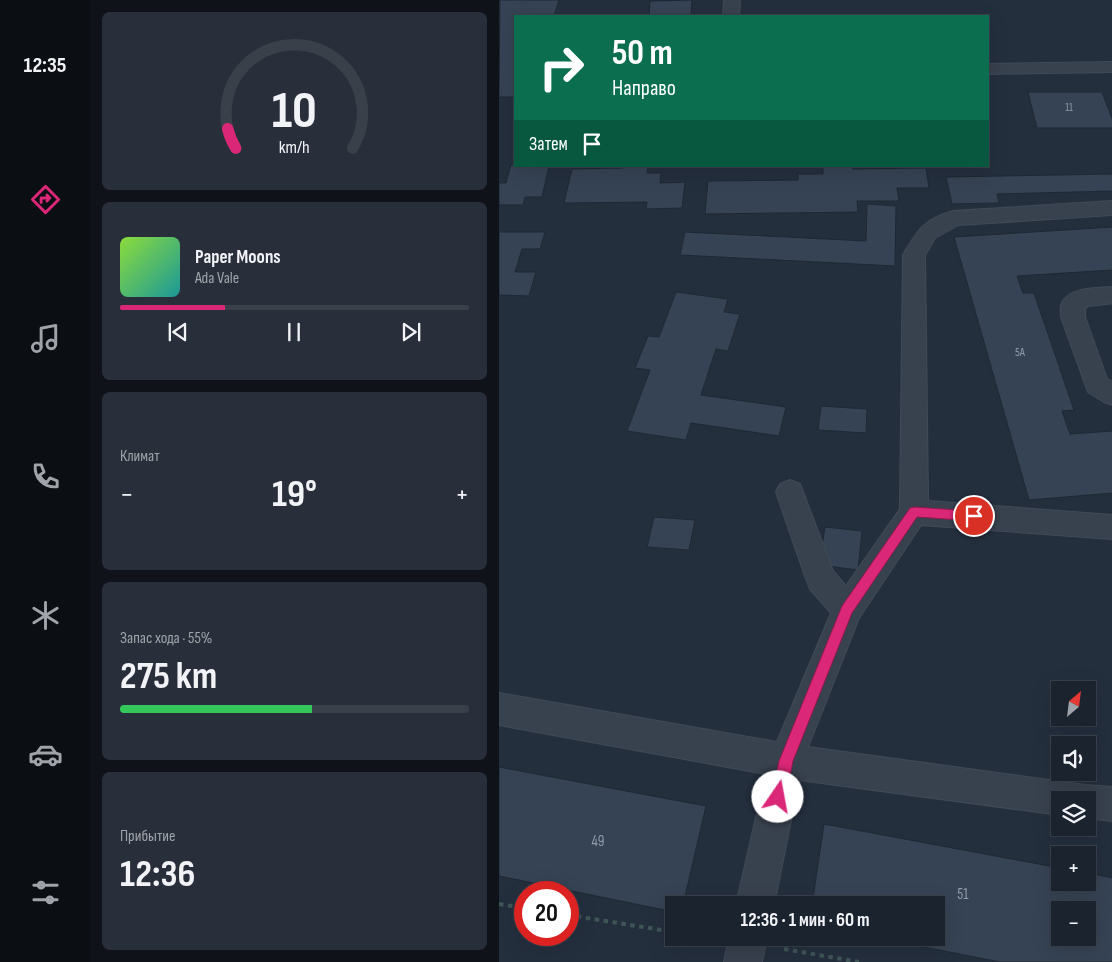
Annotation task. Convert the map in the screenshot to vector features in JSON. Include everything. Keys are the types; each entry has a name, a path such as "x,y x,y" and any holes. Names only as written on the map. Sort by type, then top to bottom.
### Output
{"lane":[{"path":"731,15 732,0"},
{"path":"989,69 1112,66"},
{"path":"757,896 786,761 847,610 914,512 914,255 927,233 953,218 1112,208"},
{"path":"1112,295 1083,298 1073,305 1073,317 1097,385 1112,395"},
{"path":"790,492 821,579 847,610"},
{"path":"914,512 1112,527"},
{"path":"499,709 786,761 1051,796"},
{"path":"1096,802 1112,804"},
{"path":"743,962 746,946"}],"path":[{"path":"499,904 514,906"},
{"path":"579,916 665,930"}],"building":[{"path":"500,0 559,0 554,15 514,15 514,97 499,97"},
{"path":"692,0 691,15 649,15 650,1"},
{"path":"1028,92 1102,92 1113,121 1113,128 1037,128"},
{"path":"511,165 514,165 514,167 549,167 542,197 525,197 523,205 499,205 499,183 506,183"},
{"path":"648,167 647,173 661,173 660,183 685,182 682,208 646,209 647,202 564,203 572,169"},
{"path":"823,167 852,167 853,169 926,168 929,188 897,188 899,201 857,201 858,212 705,214 708,181 798,180 798,174 823,174"},
{"path":"1113,174 1113,191 997,194 999,203 952,204 946,177"},
{"path":"867,204 896,206 895,266 680,255 685,232 866,241"},
{"path":"1113,227 1113,270 1017,276 1023,293 1034,293 1074,410 1062,411 1070,434 1113,431 1113,493 1029,500 954,237"},
{"path":"499,232 545,232 540,249 522,249 515,272 536,272 529,296 499,295"},
{"path":"676,292 728,299 724,312 740,314 728,351 716,349 701,395 786,407 779,436 691,423 686,440 627,431 650,370 635,368 648,336 659,337"},
{"path":"821,406 867,409 866,433 818,430"},
{"path":"654,517 695,520 689,550 647,547"},
{"path":"825,527 862,531 858,570 819,565"},
{"path":"499,767 706,806 685,896 665,896 665,910 579,892 579,881 523,881 499,876"},
{"path":"824,824 1051,866 1051,891 1096,891 1096,875 1113,878 1113,962 1000,962 919,946 945,946 945,896 813,896"}],"route":[{"path":"778,797 786,761 847,610 914,512 974,516"}]}
